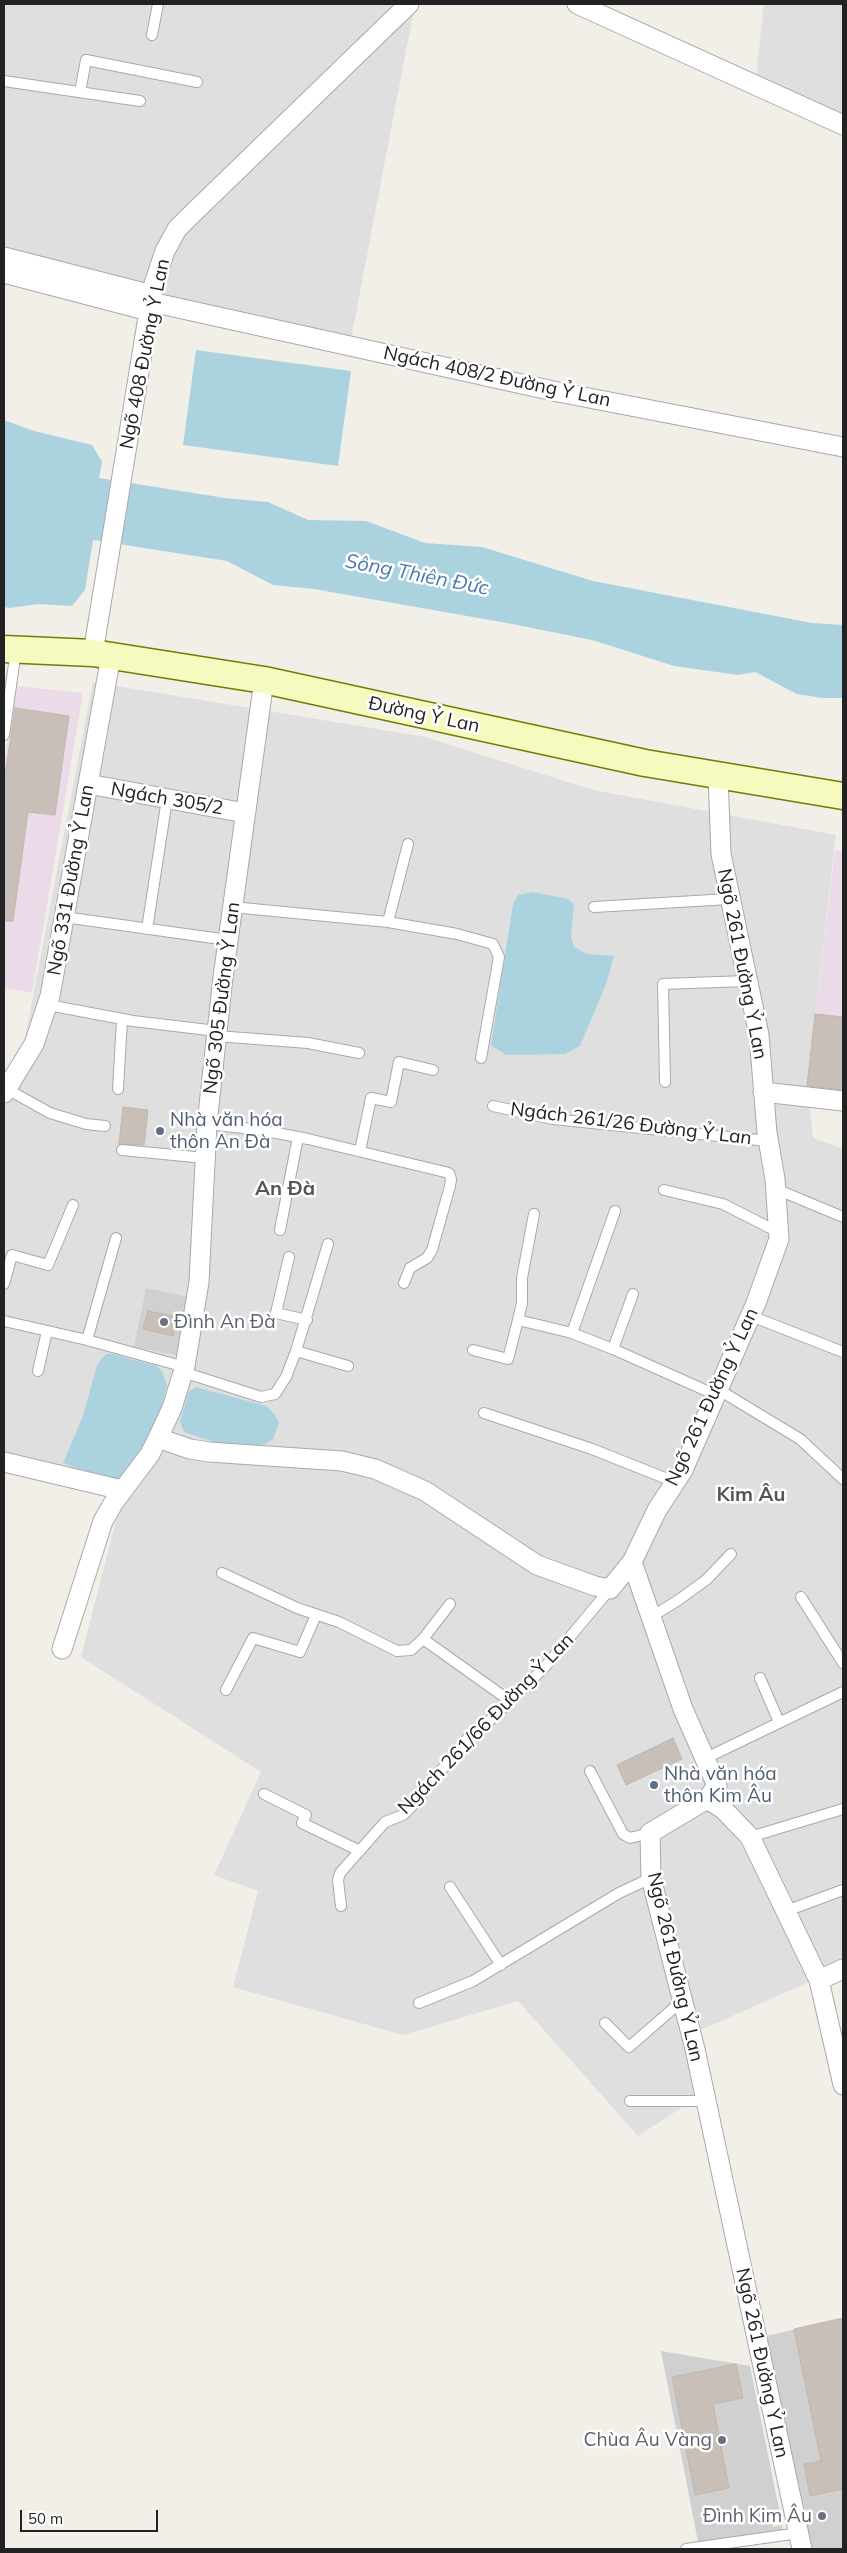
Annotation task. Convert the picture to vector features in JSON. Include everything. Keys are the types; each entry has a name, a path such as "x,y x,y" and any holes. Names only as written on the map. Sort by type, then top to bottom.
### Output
{"main road":[{"name":"Đường Ỷ Lan","path":"10,649 102,655 264,680 645,762 843,796"}],"street":[{"name":"Ngõ 408 Đường Ỷ Lan","path":"102,655 104,583 151,303 164,251 183,223 409,4"},
{"path":"576,4 843,125"},
{"path":"4,257 151,303"},
{"path":"4,273 151,303"},
{"name":"Ngách 408/2 Đường Ỷ Lan","path":"151,303 558,392 843,447"},
{"name":"Ngõ 331 Đường Ỷ Lan","path":"5,1091 34,1044 48,1004 88,784 102,655"},
{"name":"Ngõ 305 Đường Ỷ Lan","path":"62,1649 104,1521 122,1490 150,1454 172,1408 184,1370 199,1282 207,1124 217,1033 232,907 264,680"},
{"name":"Ngõ 261 Đường Ỷ Lan","path":"610,1589 632,1562 657,1510 683,1470 750,1316 779,1239 776,1189 768,1141 759,1036 721,854 718,775"},
{"name":"Ngách 305/2","path":"88,784 245,813"},
{"path":"764,1092 843,1101"},
{"path":"158,1438 190,1449 209,1452 342,1461 375,1469 425,1491 537,1565 566,1577 610,1589"},
{"path":"4,1462 122,1490"},
{"path":"632,1562 683,1710 717,1786 707,1799 650,1833"},
{"path":"707,1799 723,1809 750,1837 819,1980 843,2085"},
{"name":"Ngõ 261 Đường Ỷ Lan","path":"650,1833 651,1878 683,2000 706,2101 800,2541"},
{"path":"819,1980 843,1969"}],"lane":[{"path":"152,36 158,4"},
{"path":"80,92 86,60 197,82"},
{"path":"4,81 140,101"},
{"path":"4,735 10,649"},
{"path":"147,929 167,799"},
{"path":"388,922 408,844"},
{"path":"594,907 729,899"},
{"path":"232,907 388,922 486,941 493,944 499,957 481,1058"},
{"path":"64,917 228,940"},
{"path":"665,1082 663,984 747,981"},
{"path":"48,1004 122,1020 217,1033 308,1042 359,1053"},
{"path":"118,1089 122,1020"},
{"path":"360,1151 371,1098 390,1102 399,1062 433,1070"},
{"path":"5,1091 50,1113 86,1124 105,1126"},
{"name":"Ngách 261/26 Đường Ỷ Lan","path":"493,1106 553,1119 768,1141"},
{"path":"207,1124 298,1137 449,1173 451,1178 432,1250 427,1258 410,1268 404,1283"},
{"path":"280,1230 298,1137"},
{"path":"122,1150 205,1158"},
{"path":"776,1189 843,1217"},
{"path":"664,1190 693,1195 723,1204 778,1232"},
{"path":"4,1284 12,1255 48,1265 73,1204"},
{"path":"572,1333 615,1210"},
{"path":"473,1350 508,1359 522,1303 522,1278 534,1214"},
{"path":"87,1340 116,1238"},
{"path":"4,1321 87,1340 184,1370 261,1397 268,1397 281,1387 296,1350 307,1320 328,1244"},
{"path":"289,1257 276,1313 307,1320"},
{"path":"613,1349 632,1294"},
{"path":"750,1316 843,1352"},
{"path":"518,1320 572,1333 718,1392 800,1439 843,1479"},
{"path":"38,1371 47,1331"},
{"path":"296,1350 348,1366"},
{"path":"484,1413 574,1443 675,1482"},
{"path":"651,1617 678,1602 706,1580 730,1554"},
{"path":"222,1573 316,1616 338,1622 397,1651 404,1652 411,1650 423,1639 450,1604"},
{"name":"Ngách 261/66 Đường Ỷ Lan","path":"341,1906 338,1880 340,1873 385,1822 402,1815 411,1806 471,1734 490,1721 565,1645 610,1589"},
{"path":"800,1597 843,1664"},
{"path":"226,1690 253,1638 300,1652 316,1616"},
{"path":"423,1639 510,1701"},
{"path":"760,1678 778,1722"},
{"path":"706,1758 843,1692"},
{"path":"590,1772 623,1834 630,1838 650,1833"},
{"path":"264,1794 306,1815 302,1823 360,1851"},
{"path":"750,1837 843,1809"},
{"path":"419,2003 473,1981 619,1893 651,1878"},
{"path":"450,1887 501,1965"},
{"path":"786,1911 843,1890"},
{"path":"605,2023 629,2046 683,2000"},
{"path":"630,2101 706,2101"},
{"path":"686,2549 800,2541"}],"shaded area":[{"path":"4,4 415,4 351,339 4,258"},
{"path":"764,4 843,4 843,125 755,85"},
{"path":"93,682 425,737 593,790 836,835 807,1086 813,1138 843,1149 843,1967 696,2032 710,2089 638,2136 518,2001 403,2035 233,1987 258,1891 214,1875 261,1772 81,1657 122,1497 4,1464 4,1086 20,1064"},
{"path":"15,686 83,693 32,993 4,988 4,765"},
{"path":"835,850 843,851 843,1090 807,1086"},
{"name":"Đình An Đà","path":"146,1288 193,1298 182,1353 176,1355 134,1347"},
{"path":"843,2318 843,2549 808,2549 762,2337"},
{"name":"Chùa Âu Vàng","path":"661,2351 750,2366 780,2514 771,2515 773,2527 782,2525 783,2531 698,2542"}],"water":[{"path":"196,350 351,371 338,466 183,445"},
{"name":"Sông Thiên Đức","path":"4,420 34,431 92,445 102,462 99,478 225,498 268,502 308,520 366,521 425,543 482,547 593,581 812,623 843,625 843,698 822,698 797,694 755,672 738,675 674,666 592,640 314,589 273,585 227,561 93,540 85,590 72,606 39,604 4,607"},
{"path":"532,892 568,899 574,904 571,937 574,947 587,954 614,956 606,984 580,1046 565,1054 506,1055 491,1045 513,904 518,895"},
{"path":"106,1354 113,1354 156,1366 162,1371 167,1385 161,1408 138,1457 125,1478 116,1482 63,1463 83,1416 97,1365"},
{"path":"196,1387 266,1406 279,1422 273,1439 265,1444 252,1446 221,1444 187,1433 183,1430 180,1421 189,1391"}],"building":[{"path":"15,708 69,716 55,815 28,812 13,921 4,921 4,783"},
{"path":"815,1014 843,1017 843,1090 807,1086"},
{"path":"123,1107 148,1110 144,1145 119,1144"},
{"path":"148,1311 178,1317 173,1336 143,1329"},
{"path":"673,1738 682,1759 626,1785 617,1765"},
{"path":"843,2318 843,2489 810,2496 804,2464 821,2461 794,2329"},
{"path":"736,2364 743,2398 713,2404 729,2488 695,2495 672,2377"}],"place":[{"name":"Nhà văn hóa thôn An Đà","path":"160,1131"},
{"name":"Đình An Đà","path":"164,1322"},
{"name":"Nhà văn hóa thôn Kim Âu","path":"654,1785"},
{"name":"Chùa Âu Vàng","path":"722,2440"},
{"name":"Đình Kim Âu","path":"822,2516"}],"district":[{"name":"An Đà","path":"285,1189"},
{"name":"Kim Âu","path":"751,1495"}]}
